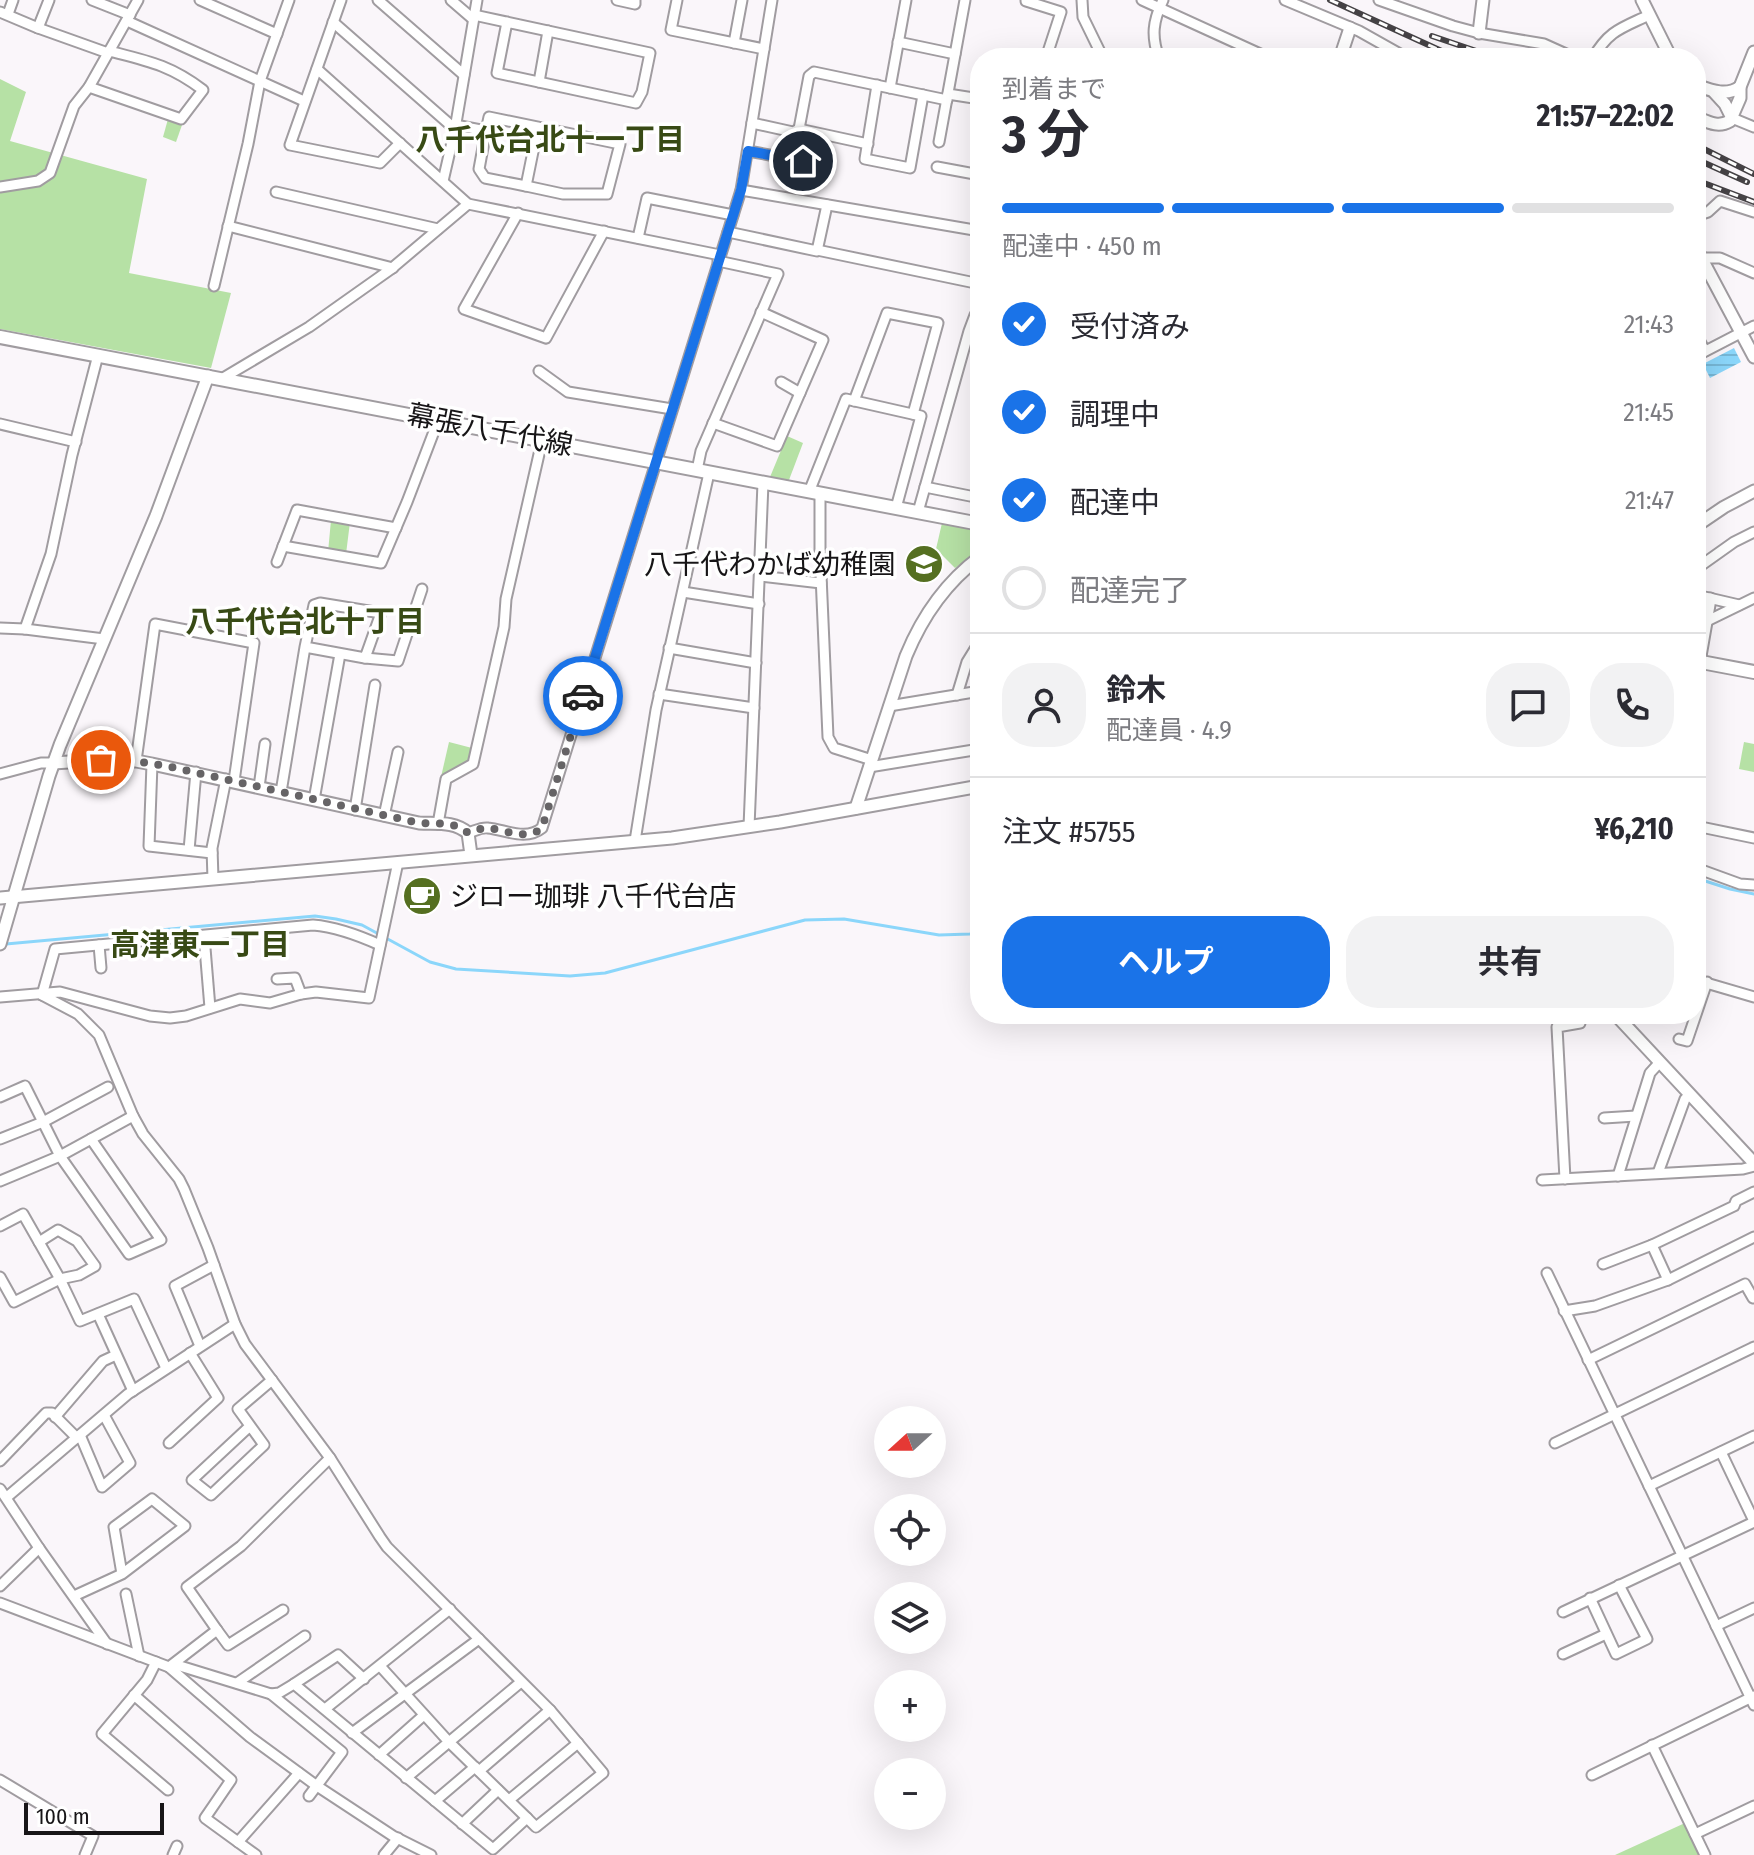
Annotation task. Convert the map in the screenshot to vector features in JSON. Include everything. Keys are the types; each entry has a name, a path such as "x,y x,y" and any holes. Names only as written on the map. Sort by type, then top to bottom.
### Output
{"main road":[{"name":"幕張八千代線","path":"0,337 970,522"},
{"path":"1706,663 1754,672"}],"street":[{"path":"13,0 4,13 109,52 158,64 183,75 203,90 181,119 89,87"},
{"path":"38,28 49,0"},
{"path":"92,0 304,101"},
{"path":"0,187 31,183 48,176 74,106 89,87 138,0"},
{"path":"200,0 277,34"},
{"path":"214,286 260,81 289,0"},
{"path":"341,0 290,145 380,163 400,143"},
{"path":"378,0 464,75"},
{"path":"451,0 474,17 507,22 650,53 642,92 636,103 497,73 507,22"},
{"path":"443,181 477,0"},
{"path":"617,0 635,4 635,0"},
{"path":"677,0 671,30 764,49"},
{"path":"734,43 742,0"},
{"path":"468,833 485,827 508,833 534,833 542,828 741,190 772,0"},
{"path":"890,88 906,0"},
{"path":"939,142 965,0"},
{"path":"1026,0 1061,12 1049,48"},
{"path":"1082,0 1083,17 1098,48"},
{"path":"1142,0 1161,4 1249,48"},
{"path":"1285,0 1388,48"},
{"path":"1479,33 1483,0"},
{"path":"1642,0 1666,48"},
{"path":"1382,1 1479,33 1553,48"},
{"path":"1155,48 1153,33 1161,4"},
{"path":"1599,48 1610,35 1649,15"},
{"path":"333,22 455,127 486,131"},
{"path":"1343,48 1350,28"},
{"path":"539,82 548,31"},
{"path":"898,42 955,54"},
{"path":"1706,121 1716,125 1728,123 1732,118 1754,52"},
{"path":"317,69 468,204 638,238 778,274 701,451 703,472 683,592 659,694 635,841"},
{"path":"799,129 809,76 814,72 923,95 970,98"},
{"path":"877,85 865,159 910,168 923,95"},
{"path":"1706,89 1732,92 1740,87"},
{"path":"1714,92 1732,118 1754,127"},
{"path":"489,117 620,144 607,194 563,194 485,178 479,169 486,131 489,117"},
{"path":"752,123 793,132 799,129 868,144"},
{"path":"526,186 538,127"},
{"path":"748,151 829,166"},
{"path":"937,167 970,173"},
{"path":"741,190 970,229"},
{"path":"276,192 438,229"},
{"path":"638,238 647,198 733,215"},
{"path":"1706,213 1720,201 1754,212"},
{"path":"223,378 309,327 393,268 468,204"},
{"path":"817,250 827,205"},
{"path":"518,213 464,309 546,338 604,231"},
{"path":"228,226 393,268"},
{"path":"728,232 970,282"},
{"path":"1706,255 1754,274"},
{"path":"1706,266 1754,357"},
{"path":"713,423 777,446 823,340 761,312"},
{"path":"854,401 887,313 938,323 913,414"},
{"path":"1706,351 1754,326"},
{"path":"918,512 970,328"},
{"path":"25,629 51,554 98,355"},
{"path":"539,371 568,392 672,409"},
{"path":"1,941 6,897 53,763 156,516 208,376"},
{"path":"781,382 800,393"},
{"path":"896,508 921,416 846,399 814,493 828,737 834,748 870,763 970,750"},
{"path":"283,546 381,563 438,421"},
{"path":"0,424 76,442"},
{"path":"438,824 446,779 473,764 542,441"},
{"path":"749,827 763,483"},
{"path":"925,487 970,495"},
{"path":"1706,519 1754,491"},
{"path":"277,562 297,510 396,528"},
{"path":"1706,562 1754,532"},
{"path":"856,808 906,656 925,616 943,591 970,566"},
{"path":"760,576 821,583"},
{"path":"305,647 398,661 422,589"},
{"path":"683,592 759,604"},
{"path":"1706,598 1740,605"},
{"path":"1707,621 1754,598"},
{"path":"1706,626 1710,599"},
{"path":"281,792 314,605 320,603 381,613 365,658"},
{"path":"136,761 155,624 254,643 230,780 212,853 213,879"},
{"path":"0,628 104,639"},
{"path":"669,648 756,663"},
{"path":"314,800 340,654"},
{"path":"957,695 970,657"},
{"path":"355,810 375,685"},
{"path":"889,706 970,693"},
{"path":"659,694 754,708"},
{"path":"259,787 265,744"},
{"path":"384,816 398,752"},
{"path":"0,774 41,763 136,761 419,823 452,824 468,833 471,855"},
{"path":"152,764 149,846 212,853"},
{"path":"189,850 196,772"},
{"path":"6,897 635,841 749,827 970,788"},
{"path":"1706,828 1754,838"},
{"path":"0,997 60,992 159,1017 186,1016 240,999 270,1003 316,992 369,998 398,862"},
{"path":"1706,872 1740,884 1754,885"},
{"path":"42,995 55,949 313,925 354,933 380,944"},
{"path":"204,936 210,1008"},
{"path":"99,945 101,968"},
{"path":"277,979 295,978 301,994"},
{"path":"1706,985 1707,982 1754,997"},
{"path":"42,995 78,1014 99,1035 133,1116 143,1134 179,1179 245,1344 330,1458 387,1547 550,1710 603,1773 536,1827 449,1742 380,1666"},
{"path":"1565,1179 1557,1027 1574,1024"},
{"path":"1542,1180 1743,1169 1753,1161 1624,1024"},
{"path":"1679,1039 1687,1041 1693,1024"},
{"path":"1618,1176 1650,1073 1660,1062"},
{"path":"0,1097 25,1086 60,1156 129,1254 161,1240 91,1139"},
{"path":"0,1139 43,1122 108,1087"},
{"path":"1658,1173 1685,1099 1690,1095"},
{"path":"0,1181 60,1156 133,1116"},
{"path":"1604,1118 1636,1116"},
{"path":"1603,1264 1652,1245 1734,1206 1736,1201 1754,1192"},
{"path":"0,1226 23,1214 80,1321 134,1299 166,1368"},
{"path":"0,1277 14,1302 95,1266 77,1241 58,1230 39,1242"},
{"path":"1564,1311 1595,1306 1668,1280 1754,1237"},
{"path":"1652,1245 1668,1280"},
{"path":"200,1346 175,1286 214,1265"},
{"path":"1547,1273 1753,1700 1592,1775"},
{"path":"1588,1360 1745,1284 1754,1297"},
{"path":"98,1314 133,1391"},
{"path":"107,1644 3,1493 133,1391 235,1324"},
{"path":"1555,1443 1754,1347"},
{"path":"169,1443 218,1398 190,1353"},
{"path":"55,1417 103,1361 116,1355"},
{"path":"250,1426 192,1480 211,1495 264,1445 238,1409 272,1380"},
{"path":"0,1461 46,1413 52,1413 79,1436 102,1487 130,1463 104,1415"},
{"path":"1649,1486 1754,1436"},
{"path":"1563,1612 1754,1522 1721,1452"},
{"path":"283,1610 228,1645 187,1587 241,1546 330,1458"},
{"path":"74,1596 122,1574 185,1526 152,1499 114,1527 122,1574"},
{"path":"0,1586 39,1548"},
{"path":"1590,1598 1616,1654 1647,1639 1619,1585"},
{"path":"126,1594 139,1656"},
{"path":"0,1603 169,1667 250,1737 317,1786 398,1838 431,1855"},
{"path":"1716,1626 1754,1608"},
{"path":"325,1709 450,1609"},
{"path":"169,1667 217,1630"},
{"path":"1563,1654 1606,1634"},
{"path":"237,1683 305,1636"},
{"path":"352,1733 479,1639"},
{"path":"271,1694 279,1693 338,1655 364,1679"},
{"path":"156,1662 147,1680 102,1734 168,1790"},
{"path":"169,1667 180,1666 271,1694 342,1752 309,1796"},
{"path":"406,1778 521,1682"},
{"path":"294,1684 493,1849 527,1818"},
{"path":"134,1695 231,1780 205,1818 256,1855"},
{"path":"435,1801 550,1710"},
{"path":"379,1755 424,1715"},
{"path":"509,1800 578,1743"},
{"path":"1652,1745 1705,1855"},
{"path":"238,1842 299,1773"},
{"path":"0,1780 93,1836 85,1855"},
{"path":"462,1824 498,1790"},
{"path":"1695,1834 1754,1806"},
{"path":"384,1855 398,1838"}],"green space":[{"path":"0,79 26,92 10,141 147,179 129,273 231,293 211,368 0,329"},
{"path":"168,119 182,125 176,142 163,137"},
{"path":"787,436 803,443 789,480 770,477"},
{"path":"331,520 350,522 346,554 328,552"},
{"path":"942,523 970,528 970,558 955,568 936,549"},
{"path":"449,742 472,748 469,761 441,777"},
{"path":"1744,742 1754,744 1754,772 1739,769"},
{"path":"1685,1823 1701,1855 1615,1855"}],"water":[{"path":"1734,348 1741,362 1710,378 1706,362"}],"waterway":[{"path":"1706,881 1754,894"},
{"path":"6,944 315,916 362,925 430,962 456,969 570,976 605,973 805,920 844,919 939,935 970,934"}],"railway":[{"path":"1330,0 1435,48"},
{"path":"1432,36 1467,48"},
{"path":"1706,150 1754,174"},
{"path":"1706,164 1747,182"},
{"path":"1706,184 1754,202"}],"way so far":[{"path":"101,760 136,761 171,767 419,823 452,824 468,833 485,827 516,834 534,833 542,828 583,696"}],"place":[{"name":"八千代わかば幼稚園","path":"924,564"},
{"name":"ジロー珈琲 八千代台店","path":"422,896"}],"district":[{"name":"八千代台北十一丁目","path":"550,140"},
{"name":"八千代台北十丁目","path":"305,622"},
{"name":"高津東一丁目","path":"200,945"}],"route":[{"path":"583,696 741,190 748,151 803,161"}]}
